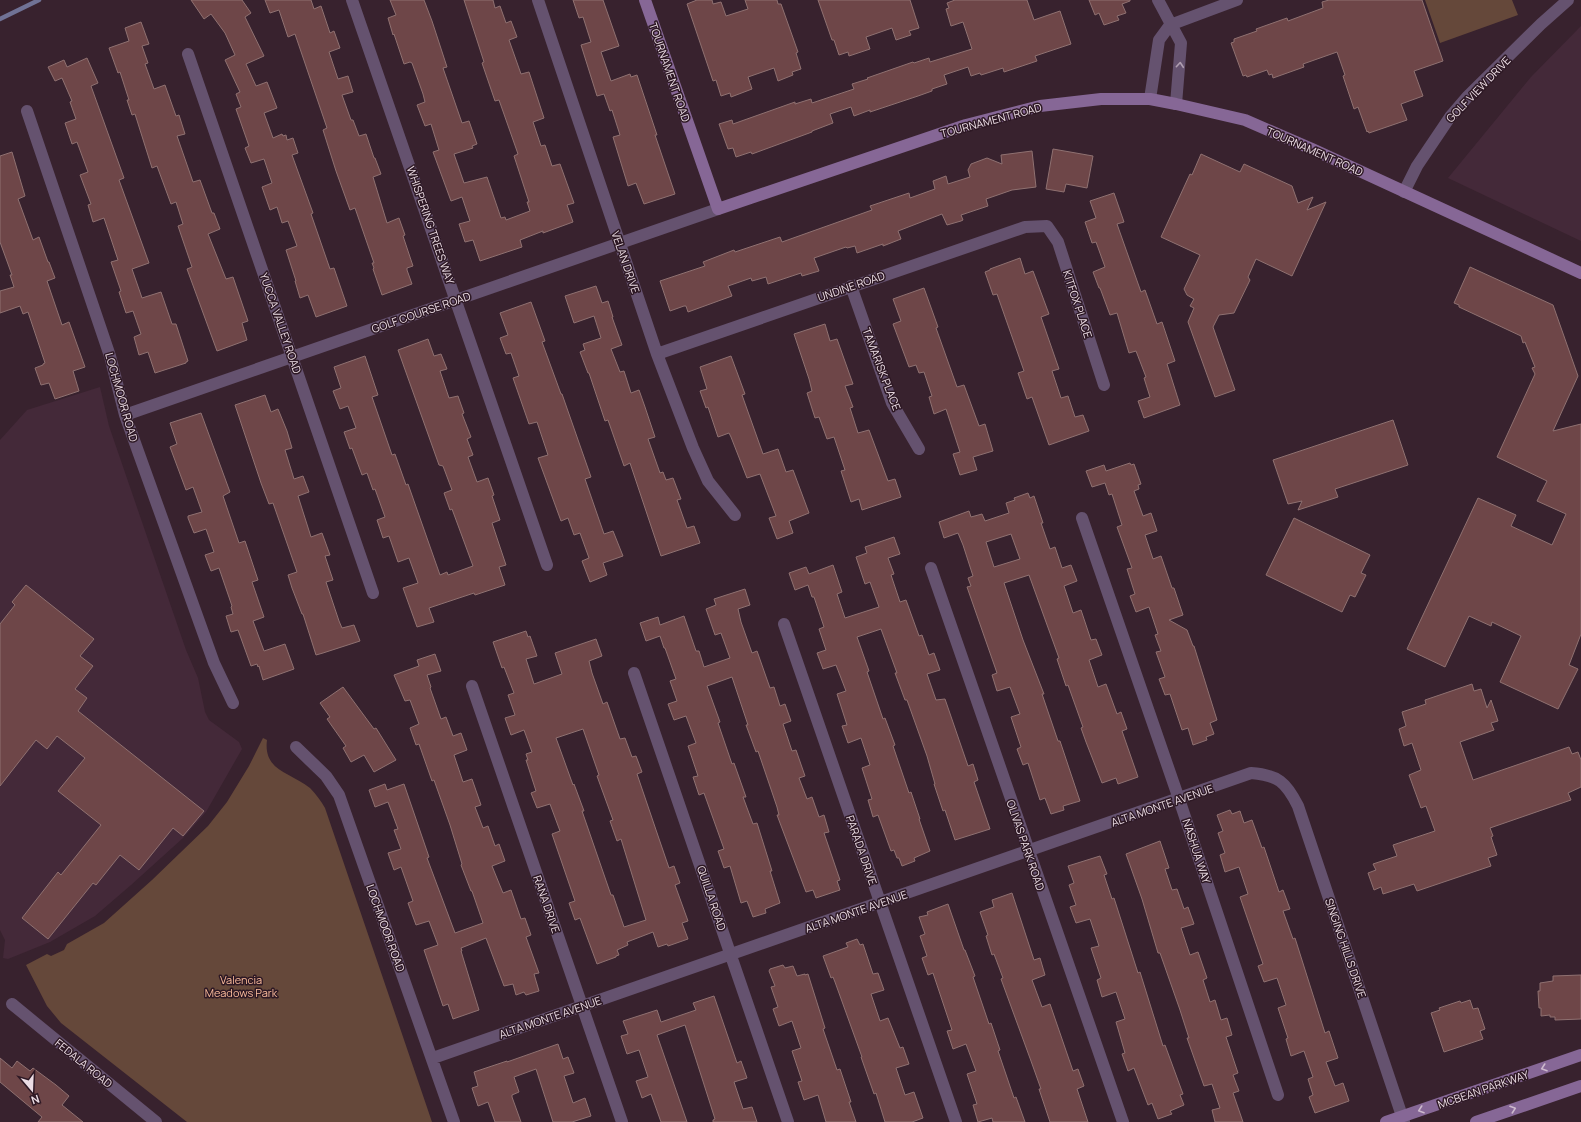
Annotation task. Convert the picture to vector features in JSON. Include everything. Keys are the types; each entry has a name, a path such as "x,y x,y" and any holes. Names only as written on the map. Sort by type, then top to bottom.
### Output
{"street":[{"name":"WHISPERING TREES WAY","path":"352,0 457,300 547,565"},
{"name":"VELAN DRIVE","path":"538,0 657,354 693,448 708,481 735,515"},
{"name":"TOURNAMENT ROAD","path":"645,0 718,208 966,125 1040,106 1101,99 1150,99 1245,120 1312,149 1581,273"},
{"path":"1158,0 1170,25 1181,43 1176,104"},
{"path":"1150,99 1159,40 1170,25 1237,0"},
{"name":"GOLF VIEW DRIVE","path":"1404,192 1417,166 1450,116 1468,96 1568,0"},
{"name":"YUCCA VALLEY ROAD","path":"188,54 373,593"},
{"name":"LOCHMOOR ROAD","path":"27,110 110,356 125,415 214,663 233,703"},
{"name":"GOLF COURSE ROAD","path":"125,415 718,208"},
{"name":"UNDINE ROAD","path":"657,354 1025,227 1047,226"},
{"name":"KITFOX PLACE","path":"1047,226 1058,242 1104,385"},
{"name":"TAMARISK PLACE","path":"851,286 892,403 919,449"},
{"name":"NASHUA WAY","path":"1082,518 1179,799 1278,1094"},
{"name":"OLIVAS PARK ROAD","path":"931,568 1028,852 1123,1122"},
{"name":"PARADA DRIVE","path":"784,624 956,1122"},
{"name":"QUILLA ROAD","path":"634,673 788,1122"},
{"name":"RANA DRIVE","path":"472,686 622,1122"},
{"name":"LOCHMOOR ROAD","path":"296,747 326,776 339,795 433,1058 454,1122"},
{"name":"ALTA MONTE AVENUE","path":"433,1058 731,953 1028,852 1251,773 1266,774 1280,780"},
{"name":"SINGING HILLS DRIVE","path":"1280,780 1290,790 1298,806 1403,1119"},
{"name":"FEDALA ROAD","path":"12,1004 156,1122"},
{"name":"MCBEAN PARKWAY","path":"1386,1122 1403,1119 1581,1055"},
{"path":"1476,1122 1581,1086"}],"shaded area":[{"path":"1581,26 1581,241 1448,178 1531,77"},
{"path":"100,387 109,426 186,650 198,678 205,712 209,720 239,742 242,749 206,812 183,838 131,885 95,916 50,942 8,959 3,958 5,940 0,930 0,440 27,410"}],"green space":[{"path":"1425,0 1512,0 1518,15 1440,43"},
{"name":"Valencia Meadows Park","path":"263,738 267,740 269,758 274,765 310,788 325,808 432,1122 187,1122 61,1023 47,1006 26,965 47,954 51,956 64,950 67,944 104,923 152,880 208,826 227,802 249,766"}],"building":[{"path":"191,0 242,0 251,13 245,17 264,56 246,64 256,86 267,82 277,108 264,113 273,138 282,134 283,136 286,135 287,140 293,138 298,153 292,155 313,213 311,214 330,269 334,268 347,306 316,317 308,295 300,298 286,250 297,246 288,221 282,223 277,207 270,210 262,187 272,183 264,159 251,163 245,148 249,146 236,109 241,107 236,94 240,92 225,60 235,55 225,33 211,14 204,19"},
{"path":"265,0 311,0 314,9 321,6 330,33 334,31 340,48 329,52 338,79 348,76 353,92 342,95 351,120 353,120 359,136 366,134 381,174 373,177 387,223 399,218 413,266 407,268 412,284 382,295 373,269 372,263 374,263 355,208 350,210 336,171 323,130 327,128 295,34 288,37 279,10 270,13"},
{"path":"390,0 424,0 447,67 443,68 462,123 469,121 477,144 472,146 473,148 454,154 464,183 487,177 501,218 505,217 506,220 530,211 527,202 529,202 514,156 518,154 499,100 495,101 482,63 484,62 464,0 493,0 495,8 500,6 506,23 511,21 517,37 509,40 521,74 529,72 544,118 533,122 541,146 545,145 552,166 560,164 574,203 567,205 573,222 520,240 522,247 480,261 473,240 465,242 459,224 470,221 462,197 451,201 433,152 439,150 431,124 425,126 417,105 425,102 423,94 412,63 410,62 404,64 388,18 396,15"},
{"path":"573,0 603,0 619,46 601,52 611,81 630,74 631,77 637,75 675,194 644,204 636,183 628,186 613,137 620,135 612,110 610,111 604,94 597,96 581,45 591,42 583,17 579,18"},
{"path":"697,0 712,0 713,4 721,2 726,16 748,9 745,0 777,0 778,4 781,4 798,52 796,53 801,69 792,72 793,75 778,81 774,68 748,77 752,89 731,97 730,93 721,96 716,80 713,81 687,4"},
{"path":"818,0 910,0 919,28 909,31 911,35 896,40 892,28 866,37 870,49 849,56 848,52 839,55"},
{"path":"955,0 1027,0 1034,20 1060,11 1071,44 1035,56 1037,61 1004,72 1003,68 981,75 980,73 971,76 968,67 944,75 947,84 932,89 932,91 870,112 870,110 854,116 851,107 830,114 833,123 752,154 751,152 736,157 733,148 728,149 719,124 732,120 733,124 795,102 795,104 811,99 812,103 854,89 852,84 913,62 914,63 929,58 930,62 972,49 963,22 951,26 946,9 949,8 947,3"},
{"path":"1089,0 1130,1 1122,4 1126,13 1117,16 1119,20 1104,25 1099,13 1095,15"},
{"path":"1329,0 1422,0 1443,61 1414,71 1423,96 1401,104 1407,120 1369,133 1368,131 1367,132 1358,107 1354,109 1337,52 1303,64 1304,67 1273,78 1272,74 1269,75 1267,70 1247,77 1246,75 1243,76 1231,43 1234,42 1234,39 1287,18 1288,21 1323,8 1322,2"},
{"path":"141,22 149,44 142,46 148,63 145,64 154,89 165,85 176,116 179,115 185,134 177,136 193,182 200,180 212,213 214,213 220,229 208,234 226,279 233,277 248,321 242,323 247,340 217,351 187,269 192,267 178,226 183,224 176,202 171,204 157,166 152,168 135,114 132,115 127,100 129,100 120,72 118,73 109,48 129,41 125,28"},
{"path":"87,58 98,83 91,86 124,178 119,180 149,263 132,269 142,298 161,292 172,324 176,324 188,361 155,373 148,352 139,355 134,337 141,334 133,311 126,313 119,292 121,291 111,262 118,260 104,218 93,222 88,205 91,204 80,175 88,172 77,142 72,144 65,123 76,119 70,102 72,101 62,78 55,81 48,67 64,60 67,67"},
{"path":"1053,149 1093,156 1087,188 1066,184 1064,192 1046,189"},
{"path":"1032,151 1036,187 1012,190 986,199 988,206 961,215 963,220 961,221 947,225 942,214 898,231 901,239 883,246 883,244 857,253 855,246 846,247 814,258 819,271 802,276 801,273 768,284 766,277 752,281 751,278 728,286 732,296 688,312 686,306 670,311 660,281 705,266 703,262 734,250 735,252 780,237 782,242 872,210 870,206 909,193 910,198 935,189 933,181 946,176 948,184 970,177 968,170 971,164 987,158 1002,164 1001,155"},
{"path":"12,152 25,196 18,199 33,240 39,237 55,278 47,281 62,325 69,322 85,367 73,371 79,391 55,399 49,383 41,385 35,368 45,363 28,312 23,314 20,306 0,313 0,291 14,287 10,275 12,275 0,242 0,156"},
{"path":"1201,154 1240,172 1244,164 1292,186 1298,203 1313,197 1307,210 1326,202 1292,276 1256,259 1248,277 1250,280 1234,313 1219,315 1213,327 1235,390 1215,397 1188,322 1194,308 1190,306 1194,299 1187,295 1184,289 1200,255 1161,237 1190,174 1192,175"},
{"path":"1114,193 1124,222 1117,224 1141,292 1145,290 1157,324 1162,322 1175,361 1167,364 1180,405 1144,418 1138,401 1150,397 1144,378 1146,377 1136,351 1129,353 1117,313 1110,315 1099,288 1093,272 1105,267 1096,242 1092,243 1085,222 1096,218 1090,201"},
{"path":"1020,258 1025,274 1033,271 1049,314 1041,317 1059,369 1052,371 1061,398 1068,396 1075,417 1083,415 1089,431 1049,445 1032,397 1027,399 1018,373 1024,371 997,294 993,295 985,272"},
{"path":"1470,267 1553,305 1578,376 1553,431 1581,424 1581,634 1569,665 1578,669 1558,709 1500,682 1521,636 1492,622 1491,626 1469,616 1445,667 1407,649 1478,498 1516,515 1511,526 1552,545 1566,514 1537,501 1547,481 1497,457 1535,374 1532,368 1535,367 1521,336 1459,307 1459,305 1454,303"},
{"path":"596,286 602,303 608,301 622,345 611,349 620,372 624,371 631,393 639,390 645,407 655,437 648,439 660,473 663,472 666,480 673,478 681,499 677,500 687,528 694,526 700,543 661,556 630,463 624,466 608,420 605,421 589,373 580,352 585,350 583,344 601,338 594,316 574,323 565,296"},
{"path":"924,288 938,327 936,328 957,387 964,385 979,426 985,424 993,451 973,457 977,470 960,475 953,454 960,452 946,409 934,414 929,397 932,396 924,372 919,373 916,365 909,367 893,324 901,321 893,299"},
{"path":"531,302 545,341 542,342 591,477 585,479 604,534 613,531 623,556 603,563 607,575 590,582 582,561 589,558 580,533 574,535 568,518 561,521 538,458 548,455 537,422 529,424 513,378 519,376 511,353 506,354 500,338 508,335 500,313"},
{"path":"825,324 830,341 837,339 853,384 845,386 853,407 850,408 858,433 869,430 888,481 895,479 901,497 862,510 859,499 851,502 841,471 845,470 834,437 827,439 819,417 815,418 807,393 812,391 809,379 794,334"},
{"path":"428,339 434,356 441,354 447,369 440,371 449,398 458,396 464,413 462,414 471,437 467,439 473,455 468,457 477,482 488,478 494,495 492,496 500,520 492,523 506,565 499,567 505,585 475,595 474,593 429,608 434,622 417,627 403,588 418,583 409,558 398,562 389,536 383,538 377,520 385,517 375,489 373,490 367,473 362,475 352,448 350,449 344,432 356,428 348,406 340,409 333,391 341,388 334,367 365,356 378,395 372,397 392,455 395,454 406,485 408,484 440,575 447,572 448,575 473,566 452,509 450,510 444,493 452,490 443,466 439,465 398,350"},
{"path":"731,356 745,394 742,395 763,454 778,449 786,472 793,470 809,513 789,521 793,533 777,539 769,518 776,516 760,474 747,478 729,433 718,437 708,407 706,408 700,391 707,389 700,367"},
{"path":"265,395 271,412 278,409 287,431 292,448 285,450 294,479 303,476 309,492 298,496 311,537 322,533 330,555 325,556 333,580 326,582 339,621 342,628 354,625 360,641 316,655 303,614 288,575 297,572 273,503 269,504 261,483 235,405"},
{"path":"201,413 230,492 223,496 239,543 245,541 258,580 252,582 264,617 253,621 264,651 285,644 294,669 263,680 259,666 258,667 257,664 251,666 238,630 231,632 226,616 233,614 232,606 219,568 211,571 205,555 214,552 206,529 194,533 188,518 188,516 202,512 193,487 186,490 170,447 177,444 170,423"},
{"path":"1393,420 1408,465 1335,489 1338,497 1298,510 1302,501 1288,504 1273,460"},
{"path":"1130,463 1131,465 1134,464 1141,484 1138,485 1139,489 1134,491 1143,516 1151,513 1157,531 1145,535 1153,559 1161,556 1183,615 1169,620 1187,630 1194,646 1217,720 1210,723 1214,734 1206,737 1207,740 1193,745 1188,728 1182,730 1170,694 1165,695 1159,679 1165,677 1156,652 1161,651 1155,635 1158,634 1149,607 1136,612 1130,596 1135,594 1127,569 1132,568 1117,527 1122,525 1112,494 1109,495 1105,483 1092,487 1086,471 1104,465 1106,471"},
{"path":"1028,493 1030,498 1034,496 1050,549 1055,547 1062,568 1071,565 1077,581 1064,586 1073,613 1081,610 1091,640 1096,639 1102,655 1089,660 1098,687 1106,684 1117,714 1121,712 1127,729 1122,731 1138,777 1118,784 1116,778 1102,783 1081,728 1083,727 1068,685 1066,686 1057,659 1059,658 1029,575 1004,583 1023,640 1044,694 1042,694 1058,741 1060,741 1080,801 1063,806 1064,810 1051,814 1045,798 1040,800 1028,763 1023,765 1017,749 1021,747 1011,717 1020,714 1010,687 997,691 992,675 997,673 967,587 971,586 968,578 973,576 963,545 958,533 944,538 939,522 969,511 971,517 982,514 985,521 1009,513 1006,503 1015,500 1014,498","holes":["1011,534 1020,559 994,567 986,542"]},
{"path":"1294,518 1370,555 1361,573 1366,575 1355,597 1350,595 1342,612 1266,575"},
{"path":"894,537 900,554 888,558 894,574 891,575 900,602 906,600 919,636 922,635 929,655 934,653 940,670 927,674 936,700 945,699 968,766 973,764 978,780 974,782 990,829 955,840 945,810 943,811 927,756 907,700 905,700 895,673 897,673 881,629 857,637 883,719 885,718 895,745 893,746 909,793 911,792 930,851 914,858 915,861 902,866 894,850 891,851 878,815 873,817 868,800 872,799 862,768 870,765 861,738 848,743 842,726 847,725 837,694 846,691 836,665 823,669 817,653 826,650 819,629 824,627 814,597 812,597 808,585 795,590 789,573 806,567 809,574 833,565 842,592 837,594 845,618 879,607 870,582 865,584 856,557 867,553 865,547"},
{"path":"26,585 94,639 80,656 93,666 75,689 87,698 78,711 204,811 183,836 173,828 139,870 120,855 96,885 93,883 48,939 22,918 58,872 61,875 101,825 58,791 85,758 57,736 47,749 36,740 0,786 0,624 15,605 12,602"},
{"path":"745,589 750,605 738,609 741,622 752,653 757,651 770,688 774,687 780,706 785,704 791,721 783,724 792,751 796,750 805,776 799,778 807,799 812,797 819,817 824,815 829,832 824,833 840,880 837,881 840,890 816,898 813,890 806,892 777,815 779,815 777,807 758,751 756,752 746,725 748,725 732,677 707,686 720,722 718,723 732,764 734,763 746,797 743,797 753,824 757,823 780,903 765,909 766,913 753,917 747,901 741,903 730,866 724,868 718,851 724,849 704,793 699,795 693,777 698,776 688,746 696,743 686,716 674,720 668,704 677,701 670,681 676,679 665,648 660,636 646,641 640,623 658,617 660,625 684,616 696,651 699,651 704,667 730,658 721,633 715,635 706,609 716,605 714,599"},
{"path":"526,631 528,637 530,636 537,656 526,659 534,684 562,674 555,653 596,639 602,656 589,661 592,673 603,704 607,702 620,739 625,738 632,757 636,756 642,772 637,774 669,868 674,866 680,883 675,885 688,921 682,923 688,939 668,946 667,944 658,947 653,932 627,942 628,945 617,950 619,955 597,964 580,918 575,920 569,903 575,901 552,834 560,831 550,804 537,808 531,793 536,791 526,760 528,760 526,754 532,752 524,730 511,735 505,718 515,715 508,695 514,693 504,667 502,668 493,642","holes":["583,729 599,775 597,776 613,820 610,821 617,841 621,839 646,920 624,927 613,895 611,895 582,811 584,811 556,738"]},
{"path":"435,654 441,671 427,675 430,688 441,719 446,717 453,736 461,733 467,750 454,755 463,782 472,779 481,805 475,807 483,828 488,826 495,846 499,844 505,861 492,866 503,893 511,890 521,919 525,918 531,935 526,937 539,973 534,974 539,991 526,995 524,992 516,995 513,984 504,986 486,938 461,948 479,1010 453,1019 448,1004 443,1006 424,950 438,945 429,921 416,925 408,903 413,901 401,867 394,870 388,853 401,849 394,830 398,829 388,802 375,807 369,790 385,784 387,790 404,784 429,857 427,858 455,933 483,923 461,865 462,864 450,825 434,780 432,781 419,744 416,745 410,728 419,724 410,700 405,701 394,675 419,666 417,660"},
{"path":"1472,684 1474,691 1481,689 1487,708 1491,700 1498,721 1491,723 1494,730 1460,742 1473,780 1569,747 1572,754 1578,752 1581,760 1581,787 1568,793 1571,800 1490,828 1493,836 1491,837 1497,855 1488,858 1491,866 1417,891 1414,884 1383,894 1381,887 1374,890 1368,873 1376,870 1373,864 1397,856 1393,845 1435,831 1426,806 1421,808 1409,775 1421,770 1412,743 1404,746 1399,729 1406,726 1402,712 1426,704 1425,700"},
{"path":"343,687 374,729 376,728 396,760 374,772 364,755 351,762 343,748 346,746 327,719 330,717 320,703"},
{"path":"1230,810 1232,814 1240,811 1244,823 1252,820 1262,848 1264,847 1279,892 1283,890 1290,909 1283,911 1293,939 1295,938 1325,1033 1329,1031 1338,1058 1326,1062 1335,1086 1343,1083 1349,1101 1315,1113 1309,1097 1313,1095 1308,1079 1313,1077 1304,1051 1291,1056 1286,1039 1288,1038 1278,1008 1286,1005 1277,978 1264,982 1258,966 1263,964 1240,897 1248,894 1239,867 1225,872 1220,855 1225,853 1218,833 1223,831 1217,815"},
{"path":"1160,841 1169,868 1165,869 1172,890 1177,889 1184,909 1188,907 1194,924 1181,928 1190,955 1198,952 1207,978 1203,980 1210,1002 1215,1000 1221,1020 1227,1018 1232,1035 1226,1037 1238,1073 1233,1075 1239,1091 1233,1093 1243,1122 1215,1122 1212,1110 1220,1108 1212,1084 1204,1086 1187,1038 1189,1038 1180,1010 1160,953 1158,953 1142,899 1126,854"},
{"path":"1100,856 1107,874 1104,875 1112,899 1114,898 1138,973 1140,972 1163,1046 1165,1045 1183,1094 1180,1095 1184,1105 1170,1111 1172,1114 1158,1119 1152,1103 1148,1105 1134,1068 1128,1071 1122,1054 1125,1053 1116,1022 1125,1019 1116,992 1102,997 1097,980 1101,978 1091,948 1099,946 1090,919 1076,923 1070,907 1076,905 1069,885 1074,883 1068,866"},
{"path":"1012,893 1034,960 1040,958 1045,975 1032,980 1042,1007 1050,1004 1073,1071 1078,1069 1084,1086 1077,1089 1088,1122 1050,1122 1039,1089 1041,1089 1001,979 1003,978 994,954 992,955 986,936 988,935 980,912 994,907 992,900"},
{"path":"948,904 975,976 973,977 989,1024 991,1023 1000,1050 998,1051 1014,1098 1016,1097 1025,1122 993,1122 992,1118 978,1122 973,1105 977,1104 967,1074 976,1071 966,1044 953,1049 947,1031 952,1030 933,973 928,975 922,958 927,956 920,936 925,934 919,917 928,915 927,912"},
{"path":"857,939 860,945 863,944 873,974 878,973 884,990 871,994 880,1021 888,1018 900,1048 903,1047 909,1064 896,1068 905,1095 914,1092 923,1118 912,1122 885,1122 876,1093 874,1094 835,982 833,977 831,978 823,956 848,947 846,943"},
{"path":"783,965 785,968 793,966 797,976 808,974 825,1028 823,1029 837,1070 840,1069 856,1122 826,1122 818,1095 804,1100 798,1082 802,1081 792,1051 801,1048 792,1021 779,1026 773,1009 778,1007 771,987 775,986 769,971 770,969"},
{"path":"1581,975 1581,1019 1555,1020 1555,1017 1550,1017 1550,1015 1541,1016 1538,991 1540,991 1540,983 1553,981 1553,976"},
{"path":"714,996 737,1063 741,1061 747,1078 734,1082 743,1109 752,1107 757,1122 713,1122 715,1119 685,1025 657,1035 687,1122 661,1122 651,1094 642,1098 636,1081 648,1077 639,1050 627,1054 621,1036 628,1034 623,1021 657,1010 661,1022 696,1010 693,1003"},
{"path":"1470,1000 1473,1009 1478,1008 1485,1029 1480,1031 1483,1039 1444,1052 1431,1013 1440,1010 1439,1008 1460,1001 1461,1003"},
{"path":"558,1044 563,1059 568,1057 574,1073 564,1076 573,1103 585,1098 591,1116 572,1122 553,1122 536,1069 514,1077 519,1092 512,1095 512,1097 521,1122 495,1122 488,1102 478,1106 472,1088 478,1086 474,1072"},
{"path":"0,1058 12,1068 17,1061 30,1071 33,1068 56,1085 69,1096 62,1105 83,1122 38,1122 42,1117 0,1082"}],"waterway":[{"path":"0,19 39,0"}]}
